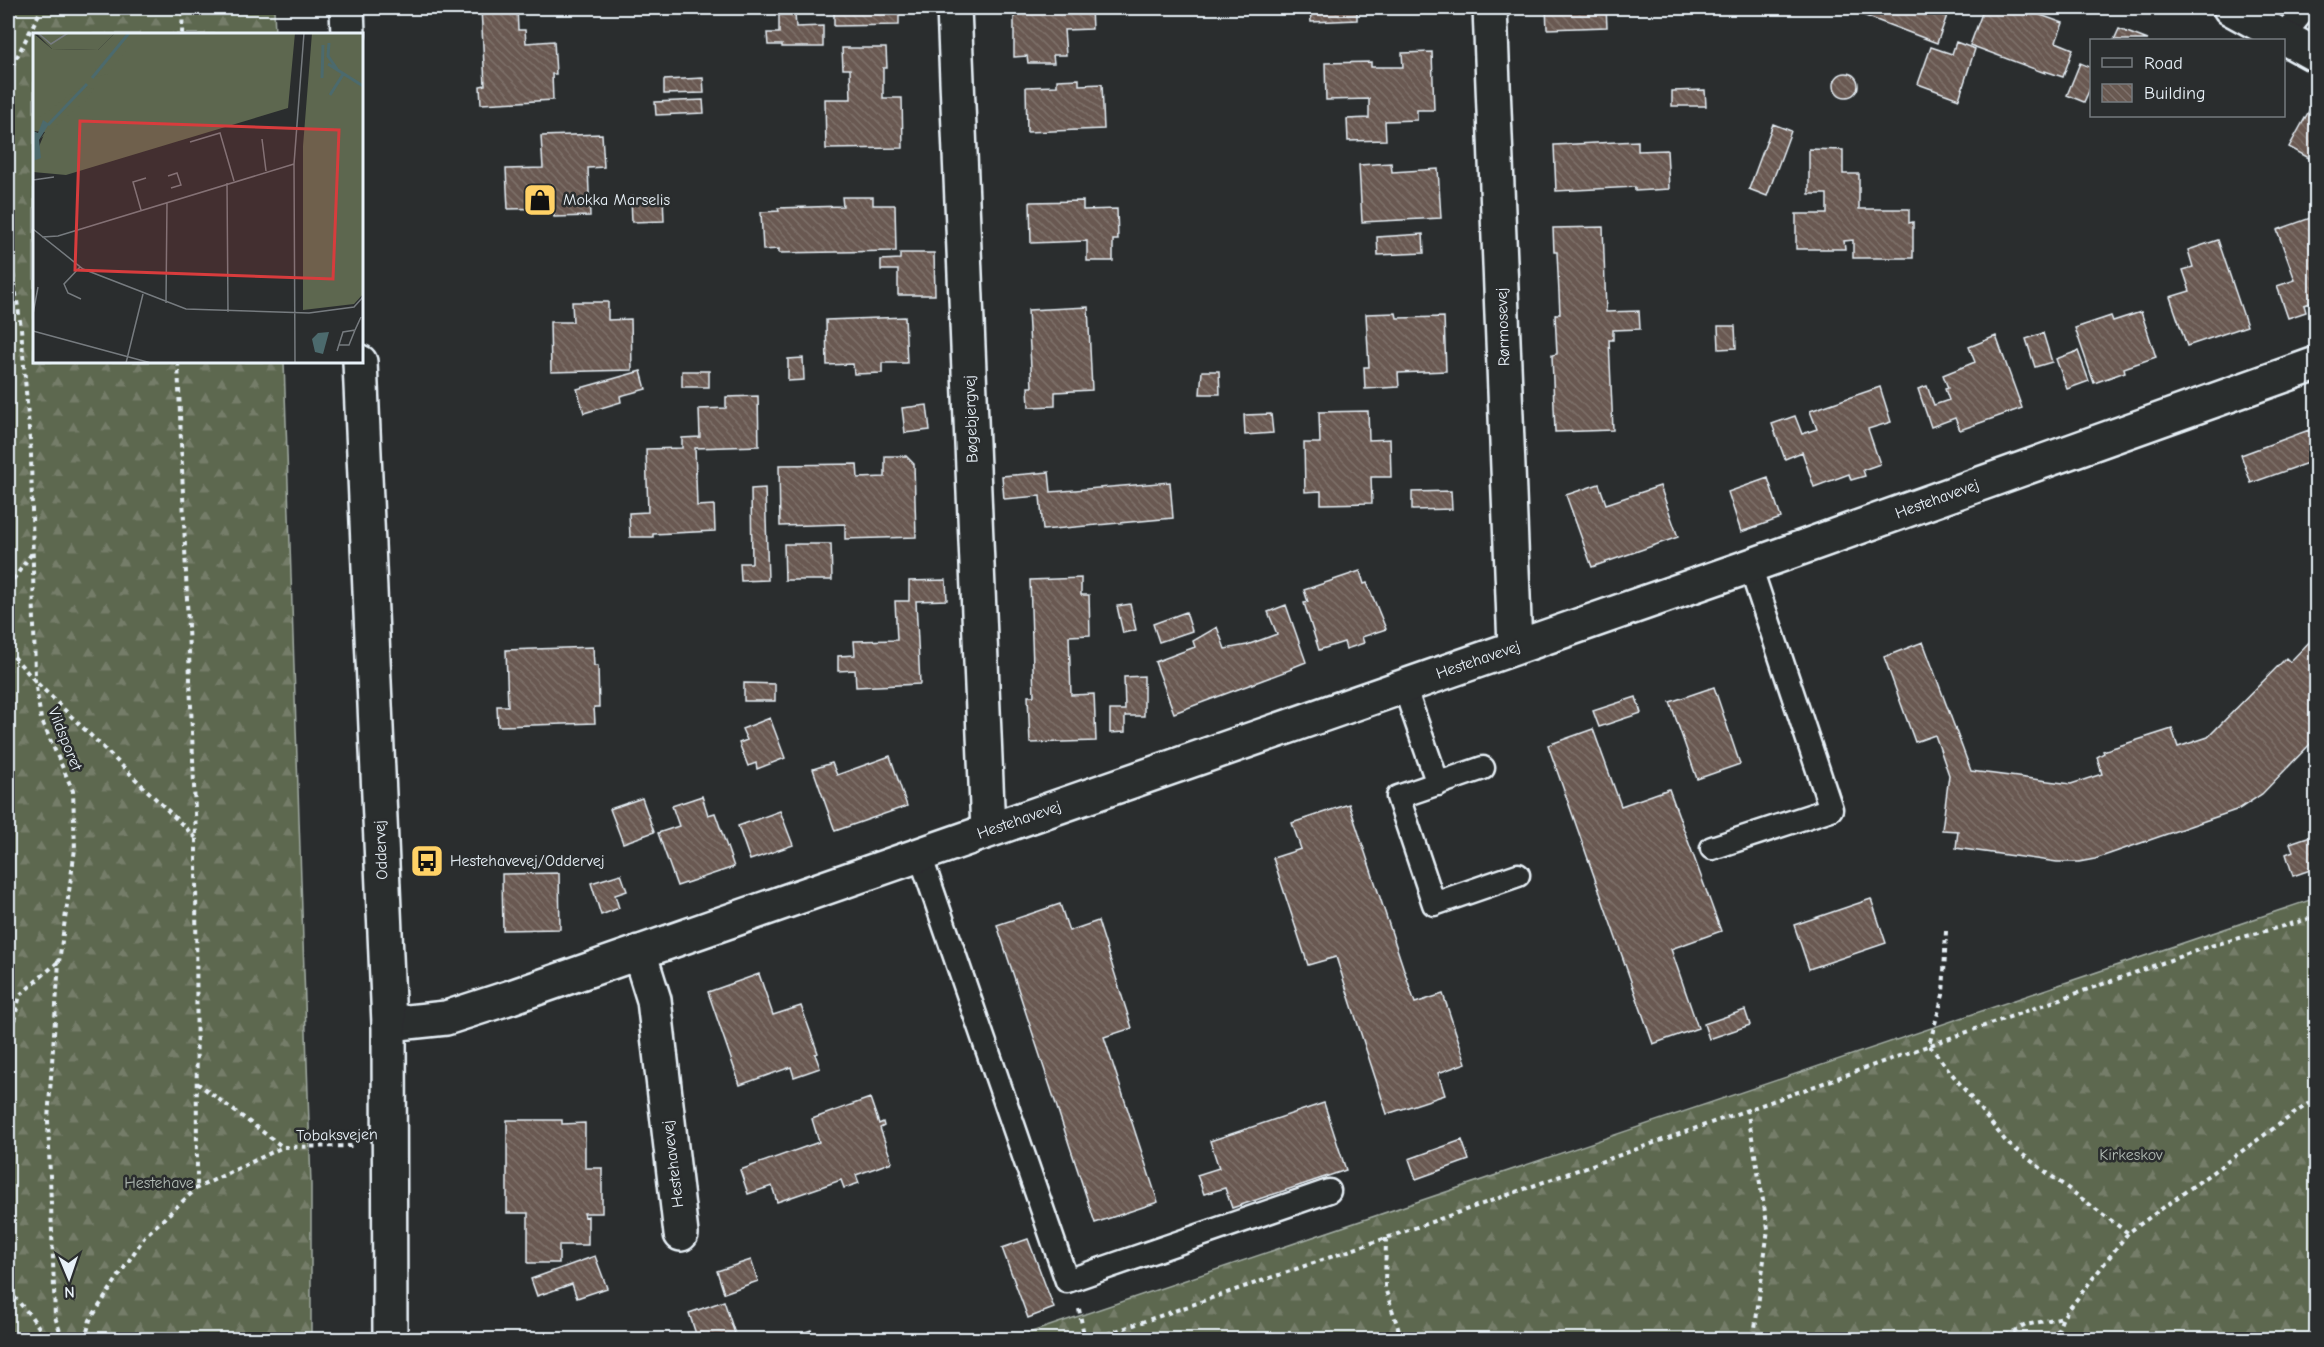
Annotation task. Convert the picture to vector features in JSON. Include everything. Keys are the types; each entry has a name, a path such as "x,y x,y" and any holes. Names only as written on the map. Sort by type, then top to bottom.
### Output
{"street":[{"path":"347,8 348,33"},
{"name":"Bøgebjergvej","path":"954,8 988,831"},
{"name":"Rørmosevej","path":"1490,8 1515,647"},
{"path":"2230,8 2316,55"},
{"name":"Oddervej","path":"360,363 389,1024 390,1340"},
{"name":"Hestehavevej","path":"389,1024 446,1018 639,952 1750,566 2316,364"},
{"name":"Hestehavevej","path":"639,952 654,999 681,1234"}],"lane":[{"path":"2283,36 2306,8"},
{"path":"1712,848 1831,809 1750,566"},
{"path":"1404,686 1438,784"},
{"path":"1483,768 1398,797 1434,904 1518,875"},
{"path":"920,855 1067,1281 1329,1191"}],"path":[{"path":"8,74 42,8"},
{"path":"182,33 183,8"},
{"name":"Vildsporet","path":"8,239 21,327 30,442 35,681 41,719 74,791 75,849 59,962 48,1120 55,1317 63,1340"},
{"path":"178,363 196,838 197,1188"},
{"path":"8,586 33,552"},
{"path":"8,650 35,681 196,838"},
{"path":"1090,1340 1386,1238 2206,947 2316,917"},
{"path":"1929,1046 1943,995 1946,931"},
{"path":"8,1047 20,994 59,962"},
{"path":"1929,1046 2007,1143 2128,1233"},
{"path":"197,1083 282,1147"},
{"path":"2054,1340 2063,1317 2128,1233 2316,1098"},
{"path":"1747,1109 1768,1229 1755,1338"},
{"name":"Tobaksvejen","path":"85,1340 90,1320 145,1236 197,1188 282,1147 389,1146"},
{"path":"1386,1238 1385,1288 1402,1340"},
{"path":"8,1290 48,1340"},
{"path":"1998,1340 2026,1325 2063,1317"},
{"path":"1743,1340 1755,1338 1762,1340"}],"green space":[{"name":"Hestehave","path":"8,8 274,8 275,33 33,33 33,363 284,363 311,1185 311,1339 8,1339"},
{"name":"Kirkeskov","path":"2316,898 2316,1339 1011,1339"}],"building":[{"path":"481,8 517,8 518,30 525,30 526,43 554,41 556,74 552,74 553,100 481,104 480,86 485,85"},
{"path":"834,8 899,8 899,25 834,26"},
{"path":"1014,8 1091,8 1092,29 1064,30 1066,55 1053,55 1054,63 1028,63 1027,56 1014,57"},
{"path":"1310,8 1357,8 1357,20 1311,22"},
{"path":"1546,8 1606,8 1607,27 1547,29"},
{"path":"1857,8 1943,8 1949,10 1937,43 1855,12"},
{"path":"1984,8 2021,8 2063,23 2056,42 2073,49 2063,77 2045,71 2045,73 1970,45"},
{"path":"779,14 795,14 796,27 823,26 823,47 768,45 767,33 779,33"},
{"path":"2119,29 2145,39 2114,39"},
{"path":"1956,42 1975,49 1959,99 1918,84 1931,47 1952,54"},
{"path":"842,48 886,48 887,68 883,68 883,98 902,98 903,148 826,149 825,99 851,99 850,69 843,69"},
{"path":"1432,52 1434,110 1417,110 1417,120 1385,121 1386,140 1348,141 1347,119 1369,118 1369,99 1326,100 1325,63 1371,62 1371,67 1403,67 1402,53"},
{"path":"2080,63 2090,67 2090,88 2084,102 2067,95"},
{"path":"1846,73 1855,76 1858,85 1855,94 1846,97 1837,94 1834,85 1837,76"},
{"path":"703,78 704,93 664,94 664,80"},
{"path":"1079,79 1079,85 1102,84 1104,129 1027,132 1026,87 1057,86 1057,80"},
{"path":"1705,90 1706,106 1672,106 1672,91"},
{"path":"703,100 704,113 656,115 655,102"},
{"path":"2309,111 2316,115 2316,162 2289,147"},
{"path":"1773,124 1791,131 1767,196 1749,189"},
{"path":"602,134 604,167 588,168 590,216 554,217 553,208 508,209 506,169 543,168 541,136"},
{"path":"1638,141 1638,151 1667,150 1669,189 1635,191 1635,187 1556,191 1554,145"},
{"path":"1809,149 1843,150 1843,174 1859,174 1859,209 1909,209 1909,223 1913,222 1913,258 1853,258 1853,240 1844,241 1845,249 1796,249 1796,214 1827,214 1827,194 1809,194"},
{"path":"1391,163 1392,172 1438,169 1441,218 1362,222 1359,165"},
{"path":"663,196 664,221 632,222 631,197"},
{"path":"842,197 873,197 873,205 895,205 896,251 779,253 779,249 763,250 761,212 779,211 778,208 843,206"},
{"path":"1083,201 1083,210 1117,209 1118,240 1113,240 1113,261 1087,261 1087,241 1031,243 1030,202"},
{"path":"2316,216 2316,301 2304,305 2306,312 2288,318 2277,286 2295,280 2277,230"},
{"path":"1603,227 1606,312 1639,311 1640,329 1613,330 1613,340 1609,340 1613,430 1555,432 1552,355 1557,354 1555,314 1560,314 1557,252 1554,252 1553,228"},
{"path":"1423,234 1424,253 1378,255 1377,237"},
{"path":"2218,240 2247,326 2187,346 2170,297 2190,291 2183,270 2193,267 2188,250"},
{"path":"900,253 934,253 935,295 898,295 898,270 881,270 881,260 900,259"},
{"path":"572,302 608,302 608,320 631,319 632,370 551,372 550,322 573,322"},
{"path":"1088,307 1092,390 1055,392 1055,406 1029,407 1028,387 1032,387 1028,310"},
{"path":"2141,312 2156,357 2124,368 2125,372 2094,383 2075,328 2111,316 2113,321"},
{"path":"1396,313 1397,318 1444,317 1446,371 1398,373 1399,387 1365,389 1364,367 1369,367 1366,314"},
{"path":"905,317 907,363 882,363 882,373 854,374 853,364 827,365 826,320"},
{"path":"1718,326 1735,326 1736,348 1719,349"},
{"path":"2043,333 2052,362 2035,367 2026,339"},
{"path":"1996,336 2022,408 1960,430 1955,418 1931,427 1918,389 1927,386 1934,405 1949,400 1945,389 1948,388 1943,375 1975,362 1969,347"},
{"path":"2078,351 2089,381 2067,389 2056,359"},
{"path":"803,358 804,380 788,381 788,359"},
{"path":"641,371 646,389 620,396 621,402 584,413 577,389"},
{"path":"682,371 709,371 709,387 682,387"},
{"path":"1202,371 1219,371 1220,394 1200,394"},
{"path":"1880,387 1891,422 1868,429 1880,464 1863,470 1865,476 1851,480 1849,474 1814,487 1802,452 1785,459 1772,424 1795,416 1802,434 1817,429 1810,411"},
{"path":"758,396 759,446 695,448 697,506 714,505 715,531 630,537 629,513 648,512 646,449 682,448 682,438 700,437 699,409 726,408 726,397"},
{"path":"927,405 930,430 905,433 902,408"},
{"path":"1368,411 1369,440 1390,439 1391,477 1371,477 1372,503 1321,504 1321,491 1305,492 1304,443 1320,443 1319,412"},
{"path":"1271,414 1273,433 1245,435 1244,415"},
{"path":"2309,430 2316,451 2316,460 2251,483 2241,455"},
{"path":"885,456 906,456 914,464 916,537 845,539 845,524 780,526 779,465 857,464 858,478 885,477"},
{"path":"1049,472 1051,492 1170,482 1173,518 1043,530 1040,496 1004,499 1002,476"},
{"path":"1768,478 1781,518 1741,532 1728,492"},
{"path":"1599,484 1606,504 1660,486 1678,537 1592,567 1566,495"},
{"path":"765,488 768,580 741,581 740,563 752,563 751,489"},
{"path":"1451,491 1452,509 1412,510 1412,492"},
{"path":"784,544 831,544 832,580 785,580"},
{"path":"1360,571 1386,629 1362,637 1364,643 1346,649 1344,642 1319,650 1304,603 1308,602 1304,590"},
{"path":"1081,578 1081,595 1089,595 1090,635 1069,636 1071,695 1094,694 1096,741 1030,743 1028,696 1034,696 1030,580"},
{"path":"946,580 947,600 916,601 920,684 856,687 855,670 838,671 838,656 855,655 854,641 897,640 895,601 909,601 909,581"},
{"path":"1130,604 1136,630 1123,633 1117,606"},
{"path":"1286,605 1306,662 1174,713 1155,662 1195,647 1193,641 1217,627 1225,649 1247,645 1277,634 1268,612"},
{"path":"1186,612 1192,631 1159,642 1153,624"},
{"path":"2316,635 2316,738 2262,794 2239,809 2095,859 2079,862 2057,862 1956,848 1958,831 1942,830 1949,775 1935,735 1915,742 1884,657 1923,642 1971,771 2071,784 2102,774 2097,757 2104,753 2103,751 2172,729 2178,747 2208,737 2286,658 2290,662"},
{"path":"593,647 594,666 598,666 599,707 594,707 595,723 498,726 497,706 508,706 506,650"},
{"path":"1144,676 1144,716 1125,716 1125,732 1110,733 1110,710 1125,710 1124,677"},
{"path":"744,683 775,684 775,701 744,701"},
{"path":"1714,687 1740,764 1697,779 1670,702"},
{"path":"1636,697 1641,713 1599,727 1593,711"},
{"path":"770,718 785,758 757,769 756,763 748,766 739,743 747,740 742,729"},
{"path":"1593,729 1621,806 1669,789 1721,931 1671,949 1698,1028 1653,1044 1548,745"},
{"path":"890,756 907,806 835,831 813,769 832,763 837,775"},
{"path":"702,796 708,815 715,813 734,867 677,886 658,833 679,826 672,806"},
{"path":"642,798 654,832 623,843 610,809"},
{"path":"1349,804 1415,1003 1443,994 1466,1063 1438,1073 1445,1095 1387,1114 1336,957 1308,965 1273,858 1301,849 1292,823"},
{"path":"780,811 793,845 750,860 738,826"},
{"path":"2316,834 2316,868 2293,876 2286,854 2293,851 2290,843"},
{"path":"559,873 560,929 503,930 502,874"},
{"path":"621,874 627,891 615,895 619,908 601,915 591,883"},
{"path":"1871,899 1886,943 1809,969 1794,925"},
{"path":"1060,904 1069,931 1098,921 1132,1028 1104,1037 1158,1202 1095,1223 997,925"},
{"path":"759,974 773,1015 801,1006 818,1053 815,1054 820,1068 794,1077 791,1067 740,1085 708,992"},
{"path":"1745,1010 1750,1025 1709,1039 1704,1024"},
{"path":"870,1098 879,1124 883,1122 884,1126 880,1128 892,1162 856,1175 859,1183 844,1188 841,1180 777,1202 772,1186 748,1194 740,1170 819,1142 812,1119"},
{"path":"1324,1103 1346,1170 1232,1208 1225,1188 1204,1194 1197,1175 1219,1168 1210,1141"},
{"path":"507,1120 562,1120 562,1124 585,1123 585,1168 602,1168 602,1213 584,1213 585,1217 588,1216 588,1245 559,1245 559,1263 528,1263 528,1213 507,1213"},
{"path":"1462,1140 1469,1160 1416,1179 1409,1159"},
{"path":"1028,1239 1054,1308 1028,1318 1002,1248"},
{"path":"595,1256 607,1288 577,1298 572,1284 537,1296 531,1279"},
{"path":"751,1260 758,1281 724,1293 717,1271"},
{"path":"724,1301 737,1340 698,1340 689,1313"},
{"path":"811,1330 814,1340 785,1340"}],"place":[{"name":"Mokka Marselis","path":"540,200"},
{"name":"Hestehavevej/Oddervej","path":"427,861"}]}
